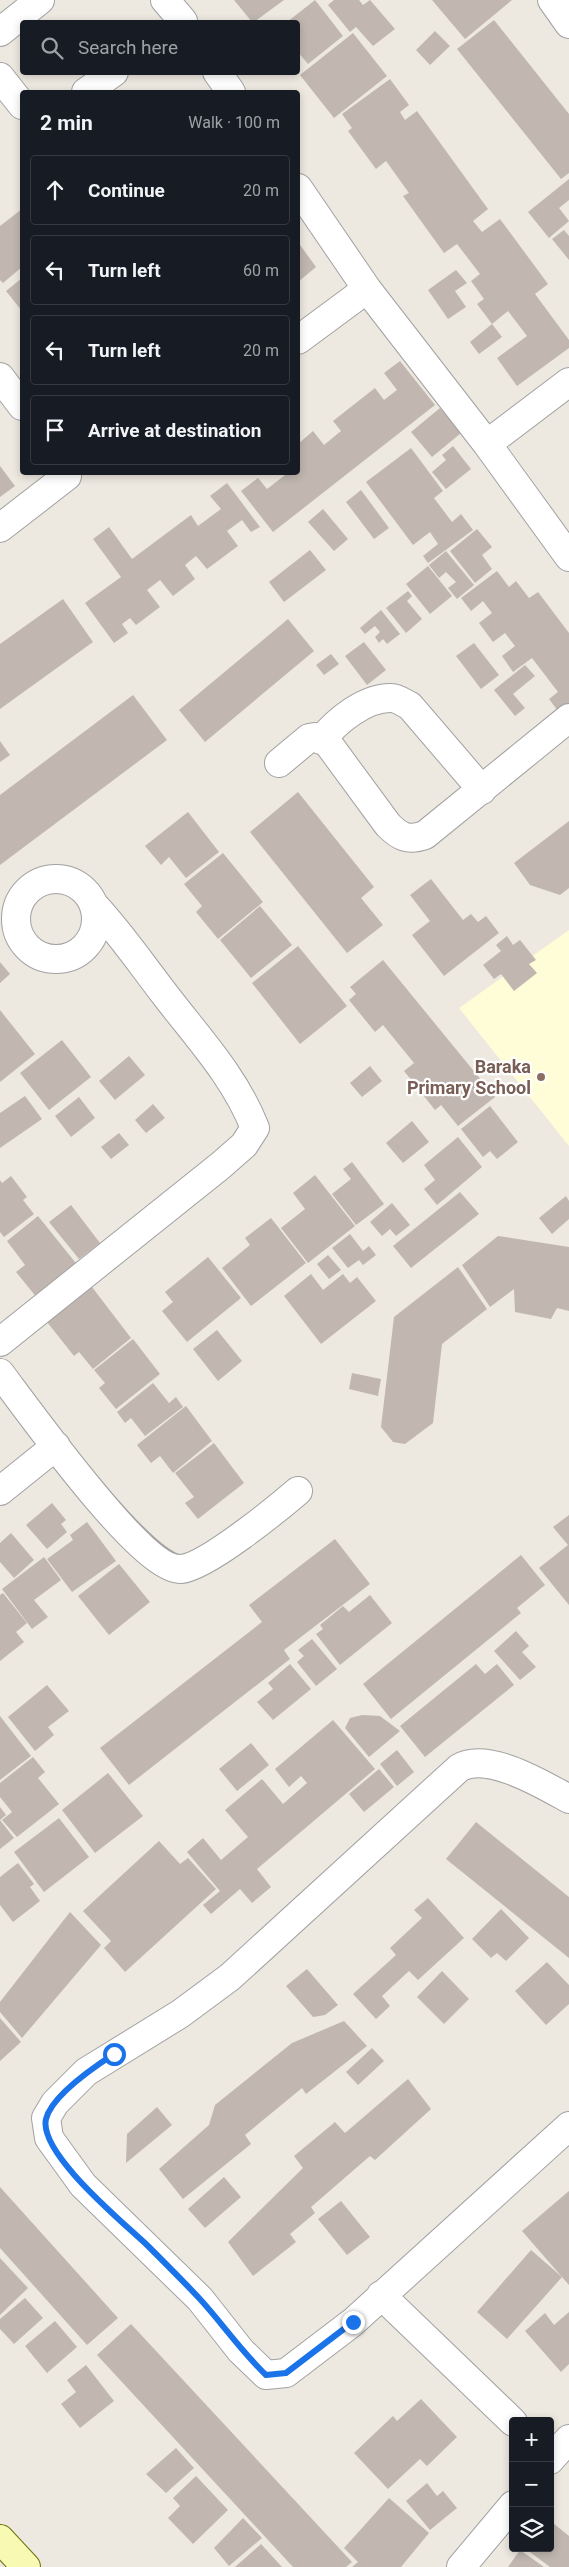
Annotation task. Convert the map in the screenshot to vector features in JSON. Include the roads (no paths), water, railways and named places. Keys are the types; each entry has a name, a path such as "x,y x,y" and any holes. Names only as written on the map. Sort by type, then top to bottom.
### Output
{"main road":[{"path":"0,2539 26,2567"}],"street":[{"path":"0,32 40,0"},
{"path":"165,0 180,20"},
{"path":"552,0 569,24"},
{"path":"89,90 110,75"},
{"path":"219,75 230,90"},
{"path":"0,77 20,102"},
{"path":"300,191 367,289 487,444 569,557"},
{"path":"300,339 367,289"},
{"path":"0,377 20,403"},
{"path":"487,444 569,382"},
{"path":"0,528 71,475"},
{"path":"321,740 330,730 361,707 377,700 393,698 410,706 482,790"},
{"path":"279,763 309,738 321,740 331,747 388,825 399,835 412,839 424,835 569,718"},
{"path":"0,1342 232,1156 244,1145 255,1128 247,1108 224,1069 166,996 119,932 78,884 64,879 50,879 37,884 26,892 8,916 24,945 35,954 48,960 62,960 76,955 87,946 94,934 97,920 95,906"},
{"path":"0,1373 108,1510 146,1550 169,1567 182,1569 213,1553 244,1533 298,1491"},
{"path":"0,1491 56,1446"},
{"path":"569,1799 492,1764 467,1763 458,1768 230,1977 180,2014 86,2072 55,2103 46,2118 49,2138 83,2185 200,2299 241,2351 266,2375 286,2373 353,2322 569,2126"},
{"path":"381,2295 509,2418"},
{"path":"554,2456 569,2439"},
{"path":"461,2567 511,2507"}],"place":[{"name":"Baraka Primary School","path":"541,1077"}]}
